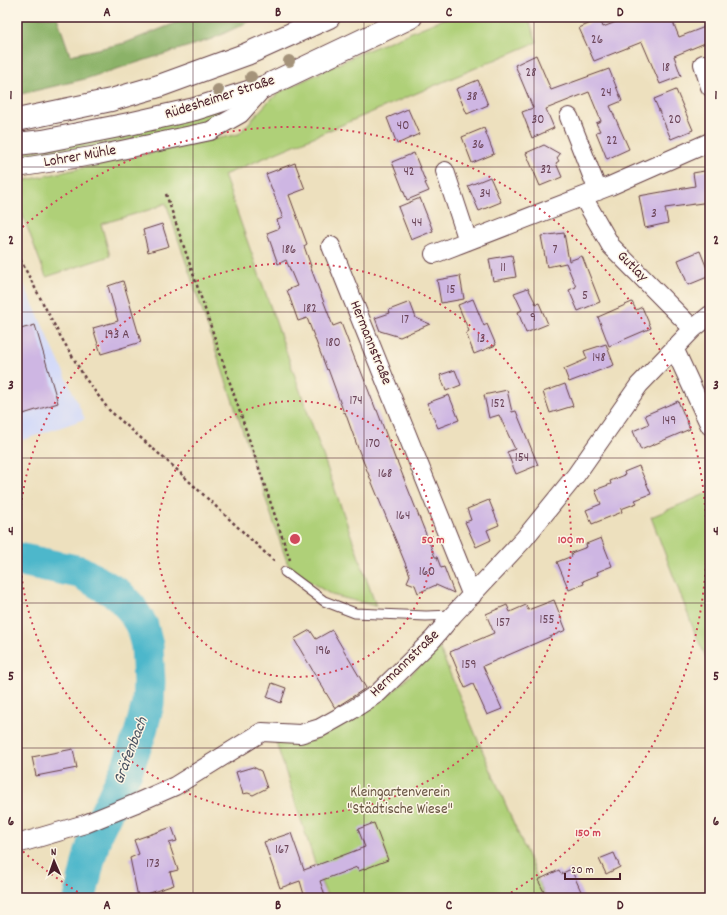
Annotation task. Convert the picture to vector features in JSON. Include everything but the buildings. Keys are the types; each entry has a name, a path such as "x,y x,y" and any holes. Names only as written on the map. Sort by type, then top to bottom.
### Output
{"main road":[{"path":"17,128 159,86 247,54 329,17"},
{"name":"Rüdesheimer Straße","path":"17,144 43,141 195,109 264,87 411,17"},
{"path":"17,120 111,100"}],"street":[{"path":"703,64 710,86"},
{"name":"Lohrer Mühle","path":"17,168 98,155 210,131 240,114 264,87"},
{"name":"Gutlay","path":"569,117 590,194 611,246 693,329"},
{"path":"434,254 610,186 710,142"},
{"path":"445,171 468,241"},
{"name":"Hermannstraße","path":"331,246 472,596"},
{"name":"Hermannstraße","path":"17,844 85,824 175,786 262,732 300,734 320,728 378,693 433,639 453,615 524,539 576,475 638,384 693,329 710,315"},
{"path":"674,348 710,426"}],"lane":[{"path":"285,572 324,601 355,613 426,616 453,615"}],"path":[{"path":"17,248 21,260 58,332 85,378 108,410 174,468 285,572 291,562 166,194"}],"shaded area":[{"path":"17,269 85,419 17,442"}],"green space":[{"path":"17,17 57,17 70,55 125,43 191,17 259,17 212,39 85,79 17,95"},
{"path":"448,17 528,17 537,42 224,175 376,606 332,595 295,573 287,562 166,203 152,209 101,224 110,256 46,277 17,200 17,185 22,181 239,134 268,102 280,92 361,53"},
{"path":"236,103 223,117 203,126 17,160 17,152"},
{"path":"710,492 710,666 695,633 651,517"},
{"name":"Kleingartenverein \"Städtische Wiese\"","path":"439,647 546,898 328,898 321,882 276,742 312,741 373,707 395,690"}],"waterway":[{"name":"Gräfenbach","path":"17,559 80,572 118,594 131,608 142,626 147,646 149,682 148,704 140,734 127,769 97,831 80,898"}]}
